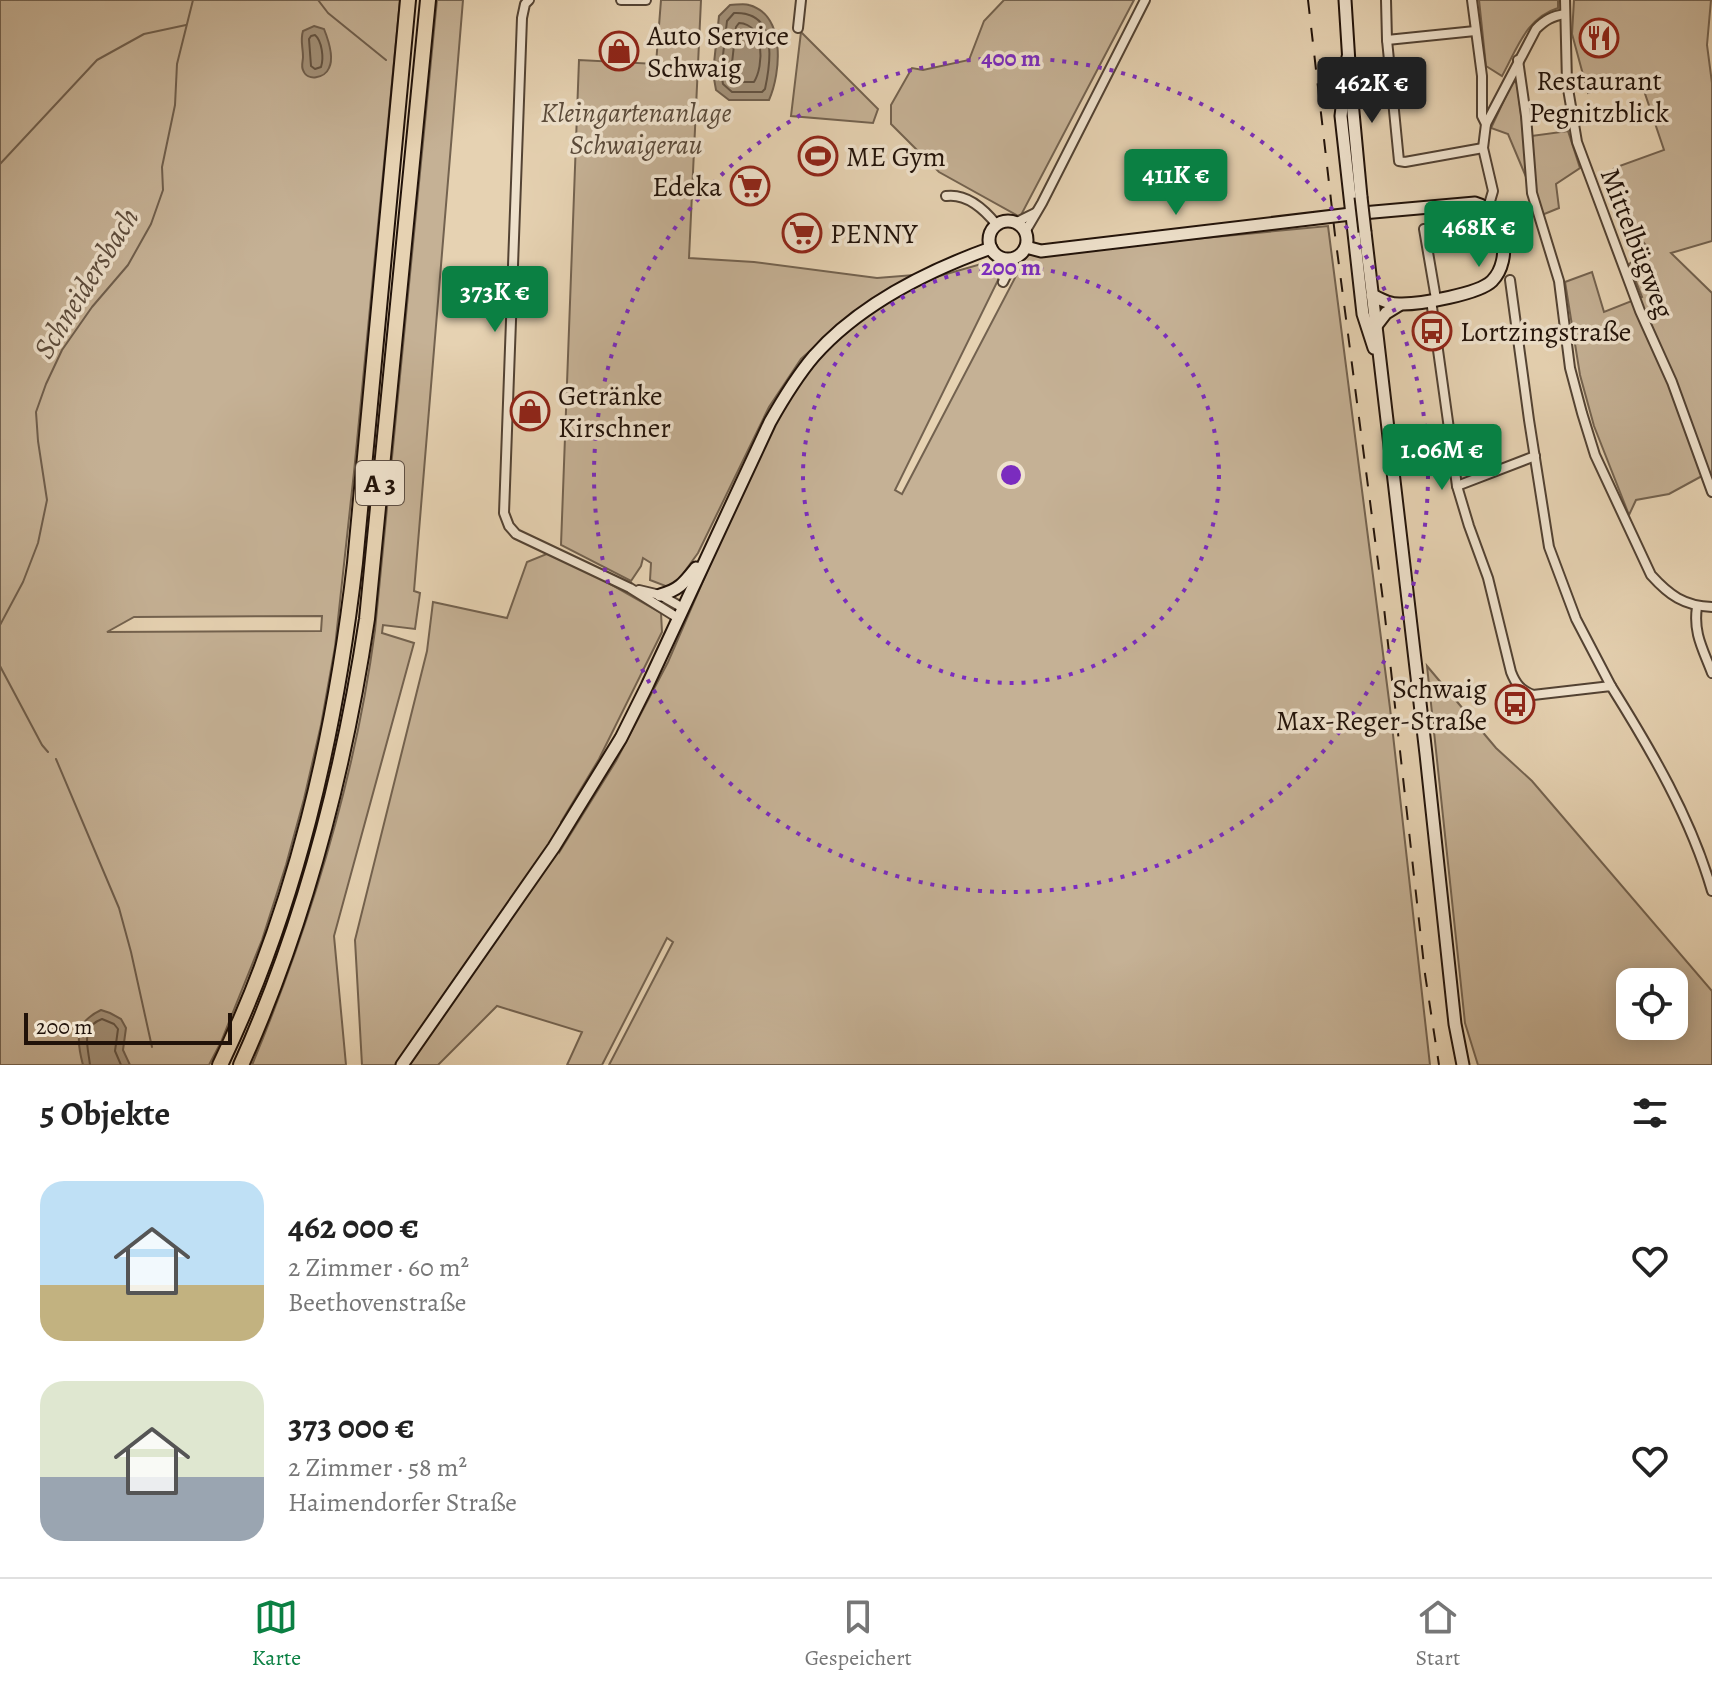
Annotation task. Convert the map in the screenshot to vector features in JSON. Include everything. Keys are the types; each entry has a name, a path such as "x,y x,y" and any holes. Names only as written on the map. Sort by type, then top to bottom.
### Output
{"highway":[{"name":"A 3","path":"220,1065 267,952 286,897 321,775 332,718 355,563 408,0"},
{"name":"A 3","path":"241,1065 284,957 319,848 338,776 359,673 367,619 428,0"}],"street":[{"path":"529,0 522,18 504,513 516,534 680,613"},
{"path":"621,0 646,0"},
{"path":"798,28 801,0"},
{"path":"1035,212 1015,223 997,225 990,236 1003,271 1003,282 1015,258 1026,247 1025,232 1145,0"},
{"path":"1345,0 1361,197 1455,1024 1463,1065"},
{"path":"1386,0 1399,161 1483,148"},
{"path":"1472,0 1482,76 1482,116 1486,124"},
{"name":"Mittelbügweg","path":"1565,0 1567,83 1577,142 1712,492"},
{"path":"1488,208 1493,191 1483,148 1486,124 1536,29 1554,15 1565,14"},
{"path":"1387,40 1475,31"},
{"path":"1348,57 1341,116 1351,214 1363,314 1381,372"},
{"path":"1518,60 1532,193 1559,281 1570,368 1591,444 1651,575 1665,591 1679,600 1697,607 1712,607"},
{"path":"946,196 963,197 980,207 997,225"},
{"path":"1026,247 1041,251 1351,214 1475,203 1488,208 1500,225 1503,253 1500,269 1486,286 1434,300 1399,305 1372,295"},
{"path":"1015,223 1025,232"},
{"path":"1424,229 1457,486 1488,578 1516,685 1533,695 1611,686"},
{"path":"402,1065 595,783 627,725 789,388 815,355 850,322 878,302 958,260 995,252 1009,259 1015,258"},
{"path":"1510,280 1549,547 1576,619 1671,790 1712,891"},
{"path":"1376,326 1386,313 1399,305"},
{"path":"1457,486 1535,456"},
{"path":"630,588 660,595 674,592 707,555"},
{"path":"660,595 680,613"},
{"path":"1697,607 1697,634 1712,673"}],"green space":[{"path":"0,0 400,0 335,647 304,799 262,940 209,1065 0,1065","holes":["322,616 321,631 107,632 134,617"]},
{"path":"437,0 463,0 414,591 420,593 415,629 383,625 382,633 414,643 334,936 346,1065 252,1065 293,959 328,852 356,742 366,686 375,630"},
{"name":"Kleingartenanlage Schwaigerau","path":"661,0 701,0 689,258 754,262 877,278 914,275 830,333 801,359 769,407 698,553 677,582 668,587 650,580 651,563 643,558 631,581 561,545 579,60 656,64"},
{"path":"1004,0 1134,0 1020,217 939,172 891,124 891,105 912,68 923,70 969,60 984,21"},
{"path":"1479,0 1558,0 1558,8 1530,27 1502,76 1486,66"},
{"path":"1574,0 1711,0 1707,45 1712,83 1712,241 1671,253 1712,293 1712,481 1702,476 1669,494 1636,500 1629,515 1594,426 1580,375 1565,282 1592,272 1604,312 1642,297 1629,264 1649,249 1629,225 1611,175 1614,168 1664,150 1639,76 1588,93 1572,34"},
{"path":"801,32 878,109 873,123 791,116"},
{"path":"1513,81 1517,83 1524,137 1568,131 1580,168 1556,184 1559,208 1542,215 1508,134 1491,128"},
{"path":"1328,226 1390,708 1430,1065 609,1065 673,942 667,938 602,1065 567,1065 582,1032 497,1006 438,1065 362,1065 355,940 427,651 433,602 507,618 527,562 549,553 573,563 661,613 662,632 599,759 561,822 560,851 616,761 668,662 761,447 804,375 851,325 936,277 988,262 1003,270 895,490 902,494 1027,255"},
{"path":"1427,666 1496,748 1532,781 1712,991 1712,1065 1478,1065 1465,1023"}],"water":[{"path":"747,4 761,11 775,32 778,61 769,100 729,100 716,90 713,73 719,16 730,5"},
{"path":"314,26 324,29 331,59 327,71 312,77 305,74 302,68 302,37 303,31"},
{"path":"101,1010 121,1019 126,1028 123,1050 130,1065 83,1065 80,1032 86,1020"}],"waterway":[{"name":"Schneidersbach","path":"0,625 23,582 38,543 47,500 36,412 62,350 92,307 128,265 151,224 163,190 162,167 175,105 177,64 193,0"},
{"path":"318,0 328,13 386,60"},
{"path":"0,164 97,60 144,34 186,25"},
{"path":"0,666 48,752"},
{"path":"56,759 119,908 152,1047"}],"railway":[{"path":"1308,0 1384,608 1425,974 1439,1065"}],"place":[{"name":"Restaurant Pegnitzblick","path":"1599,38"},
{"name":"Auto Service Schwaig","path":"619,51"},
{"name":"ME Gym","path":"818,156"},
{"name":"Edeka","path":"750,186"},
{"name":"PENNY","path":"802,233"},
{"name":"Lortzingstraße","path":"1432,331"},
{"name":"Getränke Kirschner","path":"530,411"},
{"name":"Schwaig Max-Reger-Straße","path":"1515,704"}]}
